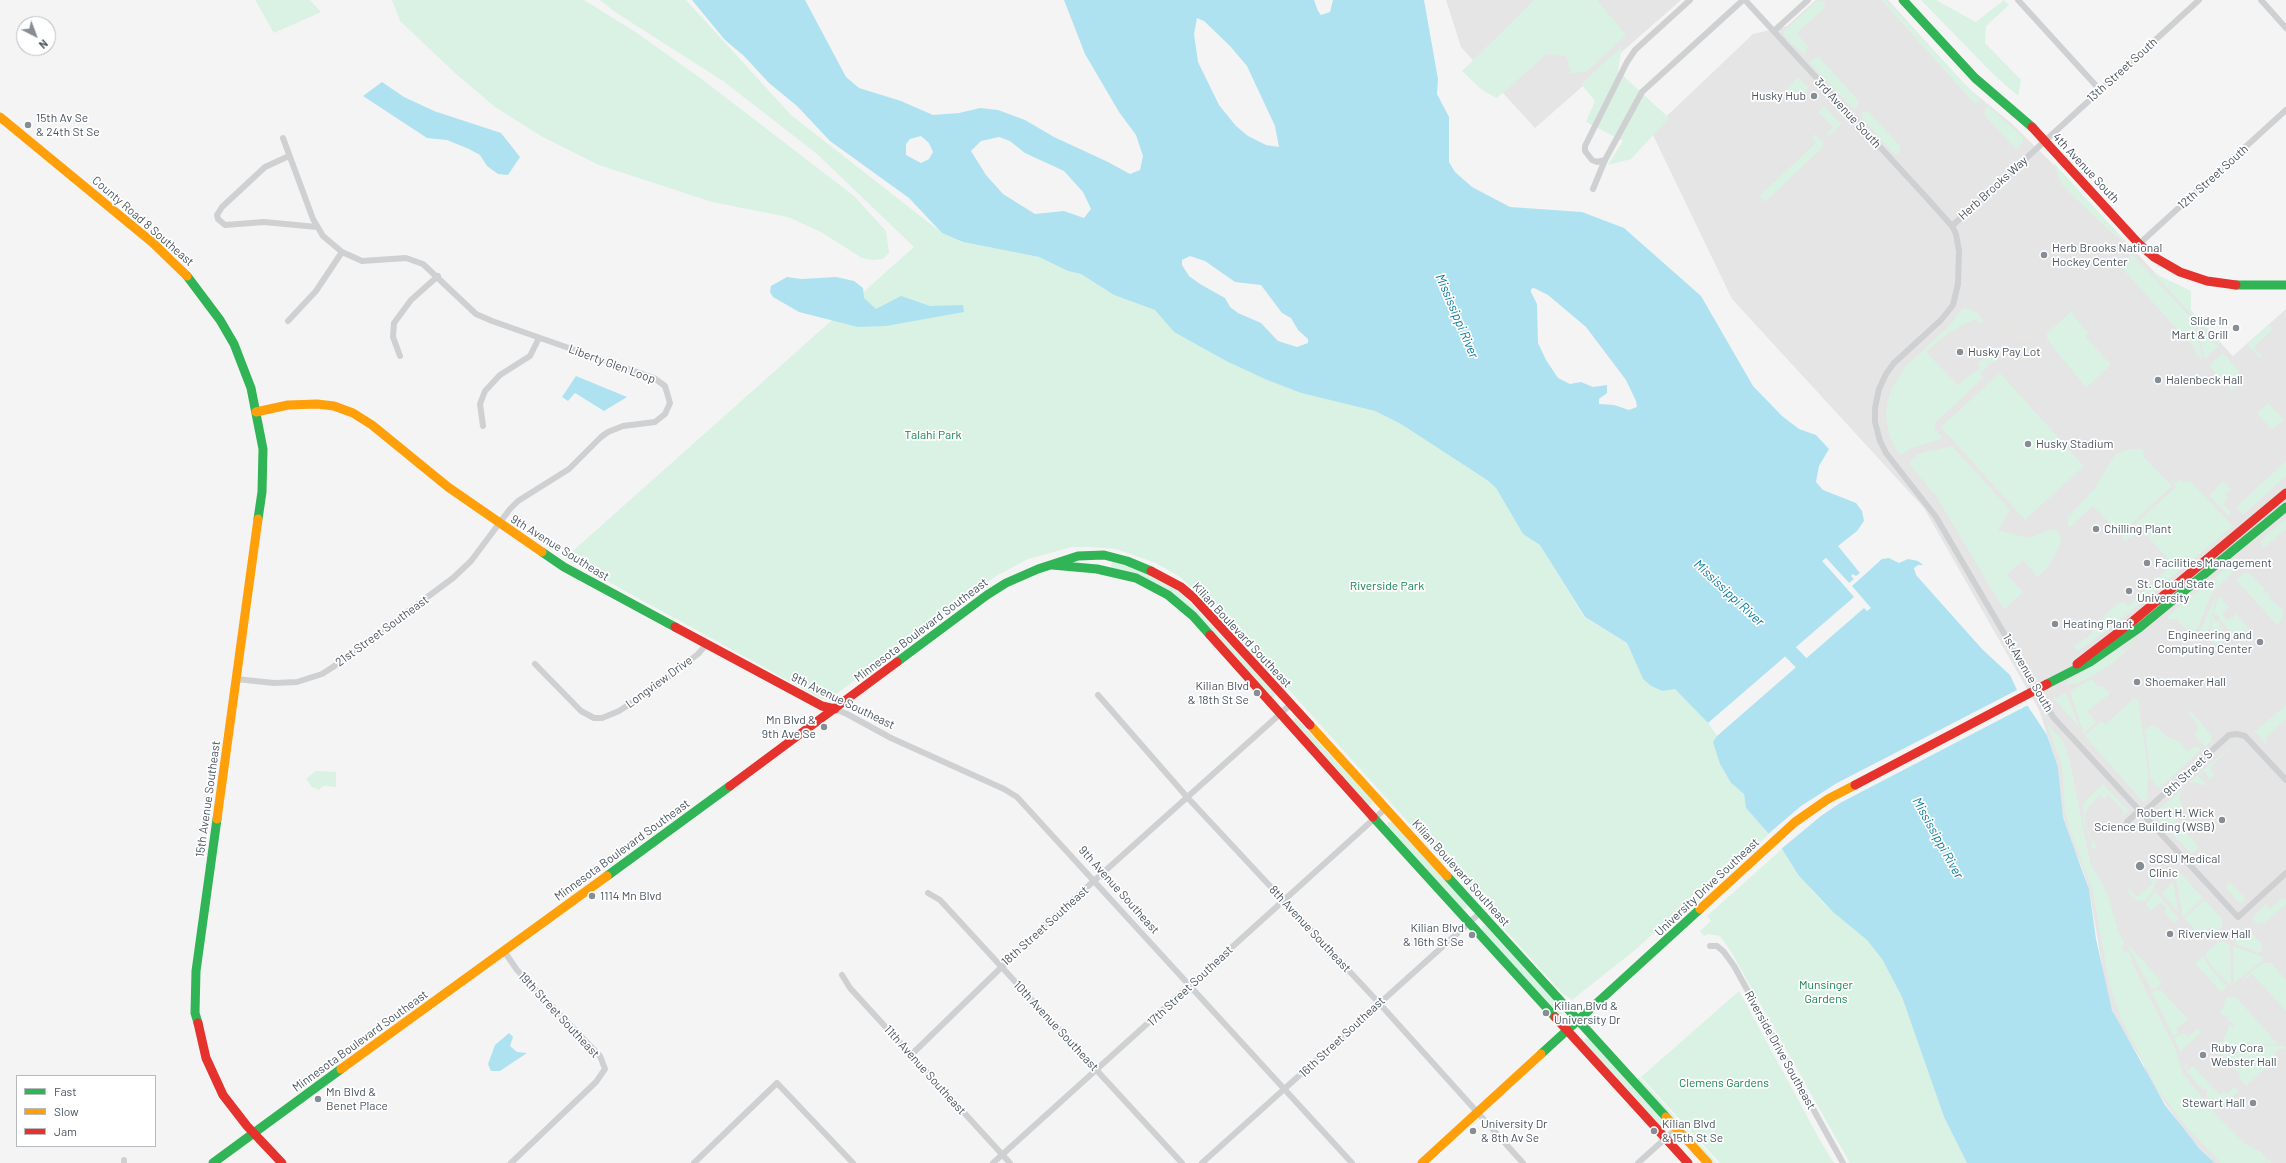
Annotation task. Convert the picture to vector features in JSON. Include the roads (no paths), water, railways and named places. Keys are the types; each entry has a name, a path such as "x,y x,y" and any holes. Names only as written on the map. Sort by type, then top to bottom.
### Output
{"street":[{"path":"1605,160 1597,162 1592,160 1585,150 1627,62 1635,50 1690,0"},
{"path":"1593,189 1605,160 1642,92 1744,0"},
{"name":"3rd Avenue South","path":"1744,0 1952,226"},
{"path":"1774,31 1808,0"},
{"name":"4th Avenue South","path":"1902,0 1975,78 2024,120 2045,141 2139,244 2163,263 2198,279 2231,285 2286,285"},
{"path":"2018,0 2100,90"},
{"name":"13th Street South","path":"2045,141 2199,0"},
{"path":"2261,0 2286,28"},
{"name":"12th Street South","path":"2139,244 2286,110"},
{"name":"County Road 8 Southeast","path":"0,118 153,243 190,278 220,320 234,344 251,388 256,412"},
{"name":"Liberty Glen Loop","path":"282,138 317,227 330,243 342,252 362,261 406,258 423,264 438,276 476,314 539,338 654,378 665,386 670,403 665,414 655,422 623,426 601,437 570,469 518,501 498,523"},
{"name":"Herb Brooks Way","path":"1876,400 1883,380 1890,368 1941,320 1953,305 1958,284 1959,251 1956,234 1952,226 2045,141"},
{"path":"289,156 266,167 222,207 217,215 218,219 225,225 264,222 317,227"},
{"path":"288,321 316,291 342,252"},
{"path":"400,356 393,336 394,324 411,300 438,276"},
{"path":"483,426 480,404 485,391 500,375 530,356 539,338"},
{"name":"1st Avenue South","path":"1876,400 1875,422 1882,448 1936,517 2047,707 2061,726 2238,917 2286,873"},
{"name":"9th Avenue Southeast","path":"256,412 288,405 317,404 334,406 353,413 372,425 448,488 564,567 706,645 822,706 847,714 891,738 1004,789 1018,797 1352,1163"},
{"name":"15th Avenue Southeast","path":"256,412 263,449 262,492 197,964 195,1013 198,1033 213,1076 223,1096 282,1163"},
{"path":"2063,675 2133,622 2286,493"},
{"path":"2063,675 2090,662 2134,632 2286,507"},
{"name":"21st Street Southeast","path":"236,679 286,683 297,682 322,674 454,578 471,561 498,523"},
{"name":"Kilian Boulevard Southeast","path":"1049,565 1078,556 1104,555 1127,561 1168,579 1181,588 1207,612 1708,1163"},
{"name":"Kilian Boulevard Southeast","path":"1049,565 1117,573 1136,578 1168,595 1193,616 1280,714 1376,817 1469,922 1688,1163"},
{"name":"Minnesota Boulevard Southeast","path":"213,1163 834,709 987,595 1020,576 1049,565"},
{"name":"Longview Drive","path":"535,664 581,711 594,718 602,718 619,711 649,692 698,654 706,645"},
{"name":"University Drive Southeast","path":"1422,1163 1569,1031 1795,822 1828,799 2063,675"},
{"name":"8th Avenue Southeast","path":"1098,695 1187,796 1379,1003 1523,1163"},
{"name":"18th Street Southeast","path":"912,1054 1001,966 1187,796 1290,705"},
{"name":"9th Street S","path":"2127,822 2142,812 2226,737 2233,734 2241,734 2248,739 2286,780"},
{"name":"17th Street Southeast","path":"993,1163 1386,808"},
{"name":"10th Avenue Southeast","path":"928,893 940,900 1182,1163"},
{"name":"16th Street Southeast","path":"1202,1163 1285,1090 1379,1003 1481,912"},
{"name":"Riverside Drive Southeast","path":"1710,946 1717,946 1724,952 1734,966 1843,1163"},
{"name":"19th Street Southeast","path":"504,951 517,970 600,1056 605,1069 596,1082 511,1163"},
{"name":"11th Avenue Southeast","path":"842,975 850,988 912,1054 1010,1163"},
{"path":"694,1163 777,1083 853,1163"},
{"path":"1638,1163 1677,1128"}],"water":[{"path":"692,0 805,0 846,77 859,88 901,101 933,115 959,113 980,108 998,110 1025,120 1054,137 1130,174 1140,170 1143,156 1136,135 1119,112 1085,54 1064,0 1314,0 1321,15 1330,12 1333,0 1424,0 1438,79 1437,94 1449,117 1449,162 1455,172 1472,187 1510,207 1582,212 1624,228 1701,296 1753,386 1782,416 1799,429 1816,435 1829,449 1819,466 1816,482 1823,490 1856,503 1862,511 1864,521 1857,531 1838,546 1860,573 1856,576 1853,574 1851,576 1854,579 1849,583 1826,558 1823,561 1854,597 1708,723 1675,689 1662,691 1651,686 1643,679 1627,643 1585,617 1540,545 1523,534 1496,488 1487,480 1401,424 1375,411 1301,393 1267,380 1226,361 1174,332 1155,310 1114,295 1081,274 1068,271 1039,257 963,242 942,233 909,198 830,141 797,106 769,83 744,56 725,40","holes":["1197,18 1204,21 1230,46 1247,66 1275,126 1279,147 1266,145 1248,136 1236,126 1219,105 1198,62 1194,34","921,136 929,143 933,152 929,159 921,163 906,155 906,144 910,139","999,137 1010,141 1025,153 1064,171 1083,192 1091,209 1084,218 1064,211 1035,214 1003,194 986,175 971,151 981,141","1190,256 1205,261 1235,282 1261,285 1282,313 1291,318 1298,330 1308,339 1308,343 1297,347 1278,341 1261,323 1238,313 1230,307 1225,298 1189,276 1182,265 1182,260","1534,288 1548,295 1586,327 1626,380 1636,401 1637,407 1629,410 1614,405 1599,404 1599,399 1607,393 1607,385 1593,387 1581,382 1570,384 1558,378 1546,360 1538,343 1537,304 1531,289"]},
{"path":"382,82 404,97 434,111 501,133 520,157 508,175 498,174 487,166 480,155 469,149 447,140 427,138 363,96"},
{"path":"787,277 801,279 836,277 854,281 863,288 864,298 876,309 901,296 930,306 963,305 964,312 886,326 858,327 799,312 773,297 770,292 771,286"},
{"path":"576,376 627,397 604,411 575,393 568,401 562,397"},
{"path":"1889,558 1899,563 1908,559 1918,561 1923,565 1918,565 1914,568 1916,575 1982,649 2010,675 2017,690 2047,735 2058,767 2063,818 2089,889 2096,939 2112,1010 2165,1105 2199,1148 2215,1163 1967,1163 1944,1117 1902,997 1882,959 1867,940 1833,912 1799,876 1782,849 1746,808 1744,794 1731,783 1720,764 1713,742 1717,736 1864,608 1867,611 1871,608 1852,586 1882,559"},
{"path":"509,1033 513,1037 510,1046 517,1052 527,1053 500,1071 491,1071 488,1064 495,1045"}],"waterway":[{"name":"Mississippi River","path":"1778,639 1814,676"}],"place":[{"name":"Husky Hub","path":"1814,96"},
{"name":"15th Av Se & 24th St Se","path":"28,125"},
{"name":"Herb Brooks National Hockey Center","path":"2044,255"},
{"name":"Slide In Mart & Grill","path":"2236,328"},
{"name":"Husky Pay Lot","path":"1960,352"},
{"name":"Halenbeck Hall","path":"2158,380"},
{"name":"Husky Stadium","path":"2028,444"},
{"name":"Chilling Plant","path":"2096,529"},
{"name":"Facilities Management","path":"2147,563"},
{"name":"St. Cloud State University","path":"2129,591"},
{"name":"Heating Plant","path":"2055,624"},
{"name":"Engineering and Computing Center","path":"2260,642"},
{"name":"Shoemaker Hall","path":"2137,682"},
{"name":"Kilian Blvd & 18th St Se","path":"1257,693"},
{"name":"Mn Blvd & 9th Ave Se","path":"824,727"},
{"name":"Robert H. Wick Science Building (WSB)","path":"2222,820"},
{"name":"SCSU Medical Clinic","path":"2140,866"},
{"name":"1114 Mn Blvd","path":"592,896"},
{"name":"Riverview Hall","path":"2170,934"},
{"name":"Kilian Blvd & 16th St Se","path":"1472,935"},
{"name":"Kilian Blvd & University Dr","path":"1546,1013"},
{"name":"Ruby Cora Webster Hall","path":"2203,1055"},
{"name":"Mn Blvd & Benet Place","path":"318,1099"},
{"name":"Stewart Hall","path":"2253,1103"},
{"name":"University Dr & 8th Av Se","path":"1473,1131"},
{"name":"Kilian Blvd & 15th St Se","path":"1654,1131"}],"park label":[{"name":"Talahi Park","path":"933,435"},
{"name":"Riverside Park","path":"1387,586"},
{"name":"Munsinger Gardens","path":"1826,992"},
{"name":"Clemens Gardens","path":"1724,1083"}]}
